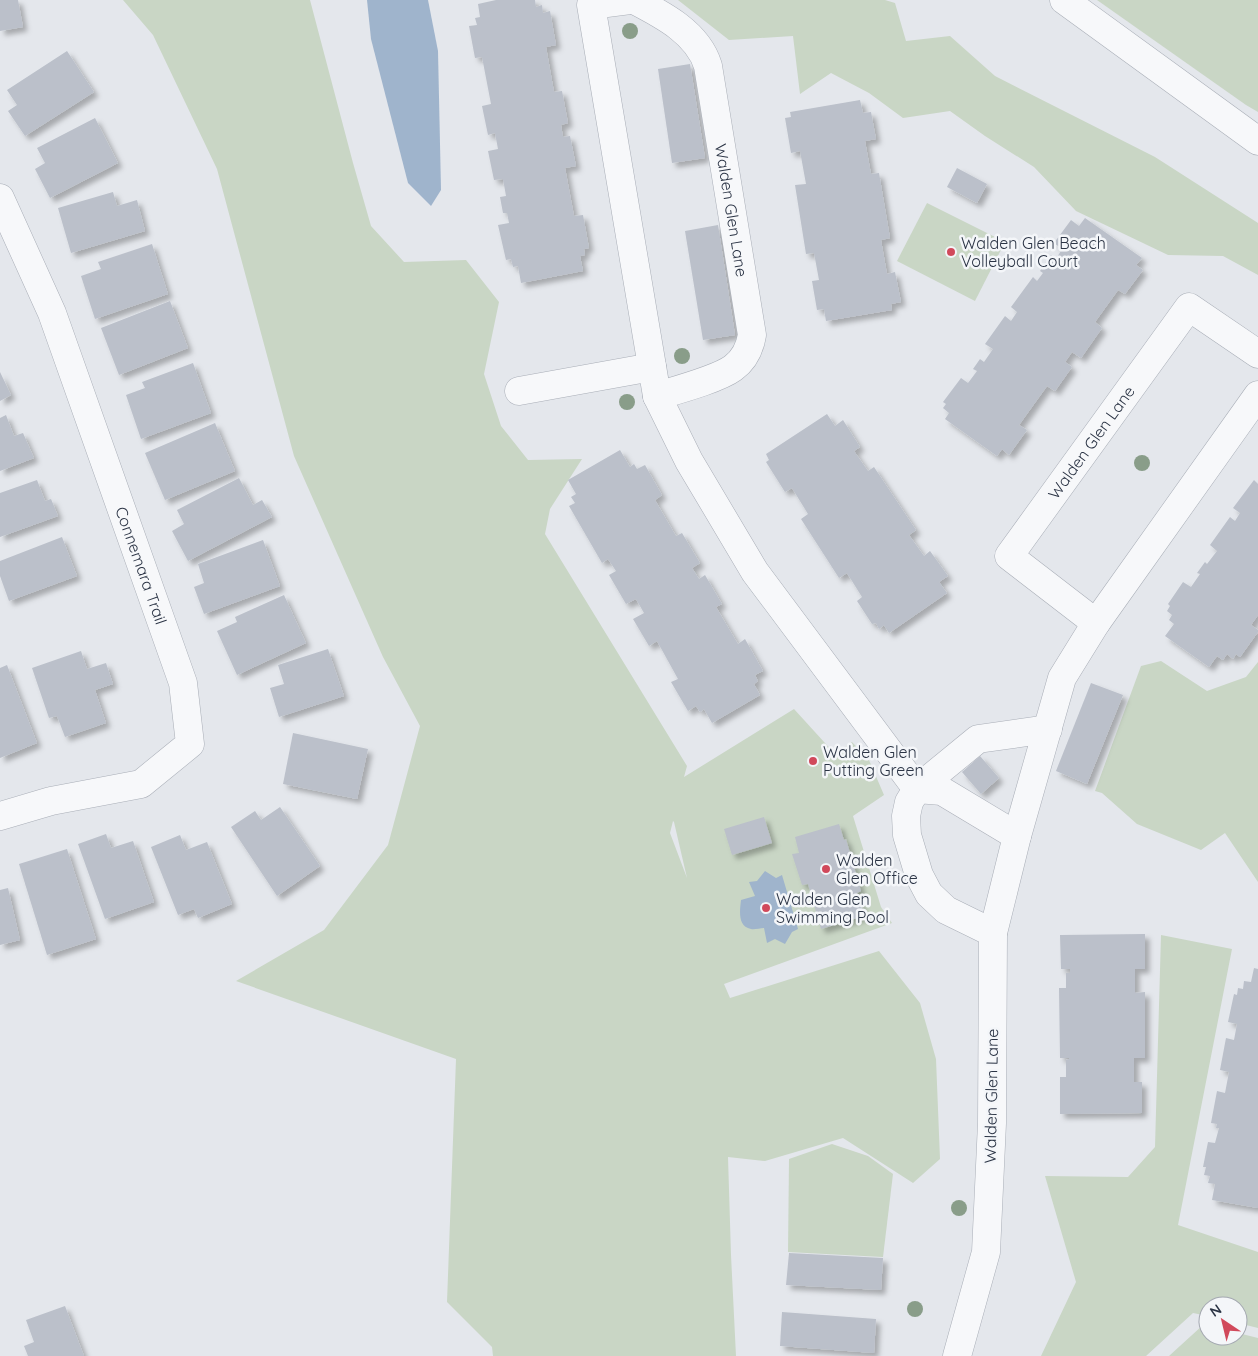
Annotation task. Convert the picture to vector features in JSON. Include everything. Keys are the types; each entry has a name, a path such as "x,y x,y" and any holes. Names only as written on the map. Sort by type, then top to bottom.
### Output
{"street":[{"path":"630,0 591,5 657,396 689,461 755,572 917,789 942,791 1017,836"},
{"name":"Walden Glen Lane","path":"634,0 665,15 689,36 704,54 708,66 752,335 750,346 734,368 721,375 657,396"},
{"path":"1064,0 1258,141"},
{"name":"Connemara Trail","path":"0,198 52,313 183,683 190,744 141,784 51,801 0,816"},
{"name":"Walden Glen Lane","path":"1096,623 1009,556 1189,307 1258,354"},
{"path":"519,391 652,367"},
{"name":"Walden Glen Lane","path":"957,1356 986,1252 992,1123 993,933 1017,836 1062,678 1096,623 1258,395"},
{"path":"993,933 946,910 929,894 919,876 907,835 906,816 909,802 917,789 978,739 1048,729"}],"green space":[{"path":"123,0 310,0 371,226 404,262 466,260 499,302 484,374 501,426 528,460 582,459 550,509 545,534 687,766 684,777 794,709 835,754 852,742 869,760 884,795 853,816 881,907 892,923 724,984 730,998 879,951 920,1003 936,1059 940,1159 913,1183 843,1138 765,1161 728,1157 736,1356 493,1356 492,1347 447,1302 456,1059 236,981 324,930 388,845 420,726 383,657 294,456 217,169 153,35","holes":["674,822 687,878 670,833"]},
{"path":"678,0 885,0 895,3 906,41 950,36 995,76 1155,157 1258,223 1258,275 1223,256 1168,255 1076,211 1034,167 950,111 903,118 869,93 831,73 800,94 793,36 729,40"},
{"path":"1097,0 1258,0 1258,112 1246,105"},
{"name":"Walden Glen Beach Volleyball Court","path":"927,203 1005,242 975,301 897,261"},
{"path":"1161,661 1207,691 1246,677 1258,662 1258,882 1225,833 1201,850 1137,824 1102,793 1095,791 1141,666"},
{"path":"1161,935 1232,949 1178,1225 1258,1252 1258,1328 1248,1326 1248,1296 1198,1296 1198,1314 1193,1313 1146,1356 1041,1356 1076,1282 1045,1176 1128,1177 1155,1147"},
{"path":"832,1144 868,1156 893,1174 883,1257 788,1252 789,1159"},
{"path":"1198,1330 1198,1346 1248,1346 1248,1336 1258,1338 1258,1356 1169,1356"}],"water":[{"path":"367,0 428,0 438,51 441,190 431,206 408,183 371,39"},
{"name":"Walden Glen Swimming Pool","path":"765,871 776,878 782,875 798,929 792,932 785,944 775,939 767,943 764,928 751,929 743,925 741,921 741,900 755,896 749,882 757,881"}],"building":[{"path":"0,0 18,0 23,27 0,31"},
{"path":"496,0 535,0 536,7 542,5 543,13 550,11 556,45 546,47 554,92 562,91 568,123 561,125 563,137 570,136 576,166 565,168 574,216 583,215 589,248 584,249 585,255 580,256 583,271 521,283 518,266 513,267 511,259 506,260 498,225 509,223 507,213 503,213 500,197 506,196 503,179 494,180 488,151 498,149 495,133 488,135 482,106 491,104 482,57 475,58 469,26 477,25 475,18 480,17 478,4"},
{"path":"67,51 94,92 25,136 8,111 17,105 7,90"},
{"path":"690,64 705,158 672,163 658,69"},
{"path":"860,100 863,113 871,112 876,139 865,141 871,174 879,173 890,238 881,240 887,274 895,272 901,302 891,304 892,310 826,321 824,309 817,310 812,281 819,280 814,253 806,254 795,185 806,184 800,151 791,153 785,118 791,117 790,112"},
{"path":"95,118 118,163 50,198 35,169 45,163 37,148"},
{"path":"957,168 987,184 977,203 947,187"},
{"path":"113,192 117,206 137,200 145,231 71,253 58,208"},
{"path":"1085,218 1142,258 1136,265 1143,270 1125,294 1118,290 1095,322 1102,328 1081,358 1072,352 1065,362 1072,367 1055,391 1047,386 1019,425 1027,430 1009,455 1002,449 997,456 945,419 949,413 943,408 946,404 943,402 961,378 968,383 977,371 973,369 980,359 984,362 993,349 985,344 1005,316 1011,321 1017,312 1011,307 1033,277 1037,281 1043,273 1040,271 1051,255 1056,259 1062,249 1054,243 1071,220 1079,226"},
{"path":"718,225 735,335 703,340 685,231"},
{"path":"152,244 168,294 95,319 81,276 101,269 98,262"},
{"path":"170,301 188,348 119,375 101,328"},
{"path":"193,363 211,413 141,439 126,395 145,388 142,382"},
{"path":"0,372 11,395 0,401"},
{"path":"827,414 835,426 843,420 860,447 854,451 868,471 874,467 916,530 909,535 924,556 930,551 948,576 939,582 947,593 889,633 884,625 879,629 876,623 872,624 857,601 862,597 847,573 839,578 801,519 808,514 792,488 785,492 766,462 769,460 766,454"},
{"path":"6,415 14,436 23,433 34,458 0,471 0,418"},
{"path":"215,423 235,471 165,500 145,453"},
{"path":"620,450 630,467 634,464 637,469 645,465 662,495 655,500 676,536 682,533 700,563 692,568 699,579 705,575 722,604 716,607 738,644 745,639 763,671 755,675 758,681 754,684 760,695 712,723 704,709 700,712 696,706 688,711 671,682 678,679 657,641 649,646 633,619 644,613 636,599 626,604 609,575 616,571 608,559 602,563 569,506 575,503 571,497 576,494 568,480"},
{"path":"239,478 253,505 262,500 272,517 188,561 172,531 184,524 177,510"},
{"path":"37,480 45,501 51,499 58,516 0,537 0,493"},
{"path":"1254,480 1258,484 1258,615 1251,625 1258,632 1240,657 1236,654 1233,659 1227,654 1223,660 1217,656 1209,667 1165,636 1174,624 1169,620 1172,615 1167,611 1170,606 1168,604 1183,582 1191,587 1200,574 1197,573 1217,551 1210,545 1230,517 1235,521 1240,513 1233,508"},
{"path":"62,537 77,576 9,601 0,576 0,561"},
{"path":"263,540 280,586 204,614 194,587 204,583 198,564"},
{"path":"284,595 306,643 237,675 217,631 237,622 235,617"},
{"path":"328,649 344,696 279,717 270,688 284,684 278,665"},
{"path":"81,651 87,669 106,663 113,684 95,690 106,723 65,737 57,716 49,718 32,668"},
{"path":"7,665 37,743 0,758 0,668"},
{"path":"1091,683 1123,695 1087,784 1056,771"},
{"path":"293,733 368,749 357,799 283,784"},
{"path":"980,756 999,778 981,794 962,772"},
{"path":"280,807 320,866 277,896 231,827 255,811 261,820"},
{"path":"764,817 772,843 732,855 724,829"},
{"name":"Walden Glen Office","path":"839,824 844,840 846,839 861,891 857,893 864,916 821,929 808,884 802,885 792,854 799,853 795,837"},
{"path":"106,834 111,848 133,841 154,902 105,919 78,844"},
{"path":"180,835 186,850 207,842 232,904 198,918 194,909 178,915 151,847"},
{"path":"67,849 96,939 47,955 19,864"},
{"path":"8,888 20,940 0,945 0,890"},
{"path":"1145,934 1145,969 1135,969 1135,993 1145,992 1145,1058 1134,1058 1134,1082 1142,1082 1142,1113 1060,1114 1060,1077 1066,1077 1066,1060 1069,1058 1060,1058 1059,988 1066,988 1066,973 1070,973 1070,969 1061,969 1060,935"},
{"path":"1254,968 1258,969 1258,1208 1212,1200 1215,1184 1208,1183 1210,1176 1204,1175 1206,1167 1203,1167 1208,1142 1215,1143 1219,1128 1216,1128 1217,1124 1211,1123 1217,1091 1225,1093 1229,1072 1220,1070 1226,1038 1234,1040 1237,1024 1228,1022 1234,994 1237,995 1238,988 1243,989 1244,981 1251,982"},
{"path":"789,1253 883,1258 881,1290 786,1285"},
{"path":"65,1306 84,1356 28,1356 24,1346 34,1342 26,1320"},
{"path":"782,1312 876,1319 874,1353 780,1346"}],"place":[{"name":"Walden Glen Beach Volleyball Court","path":"951,252"},
{"name":"Walden Glen Putting Green","path":"813,761"},
{"name":"Walden Glen Office","path":"826,869"},
{"name":"Walden Glen Swimming Pool","path":"766,908"}]}
